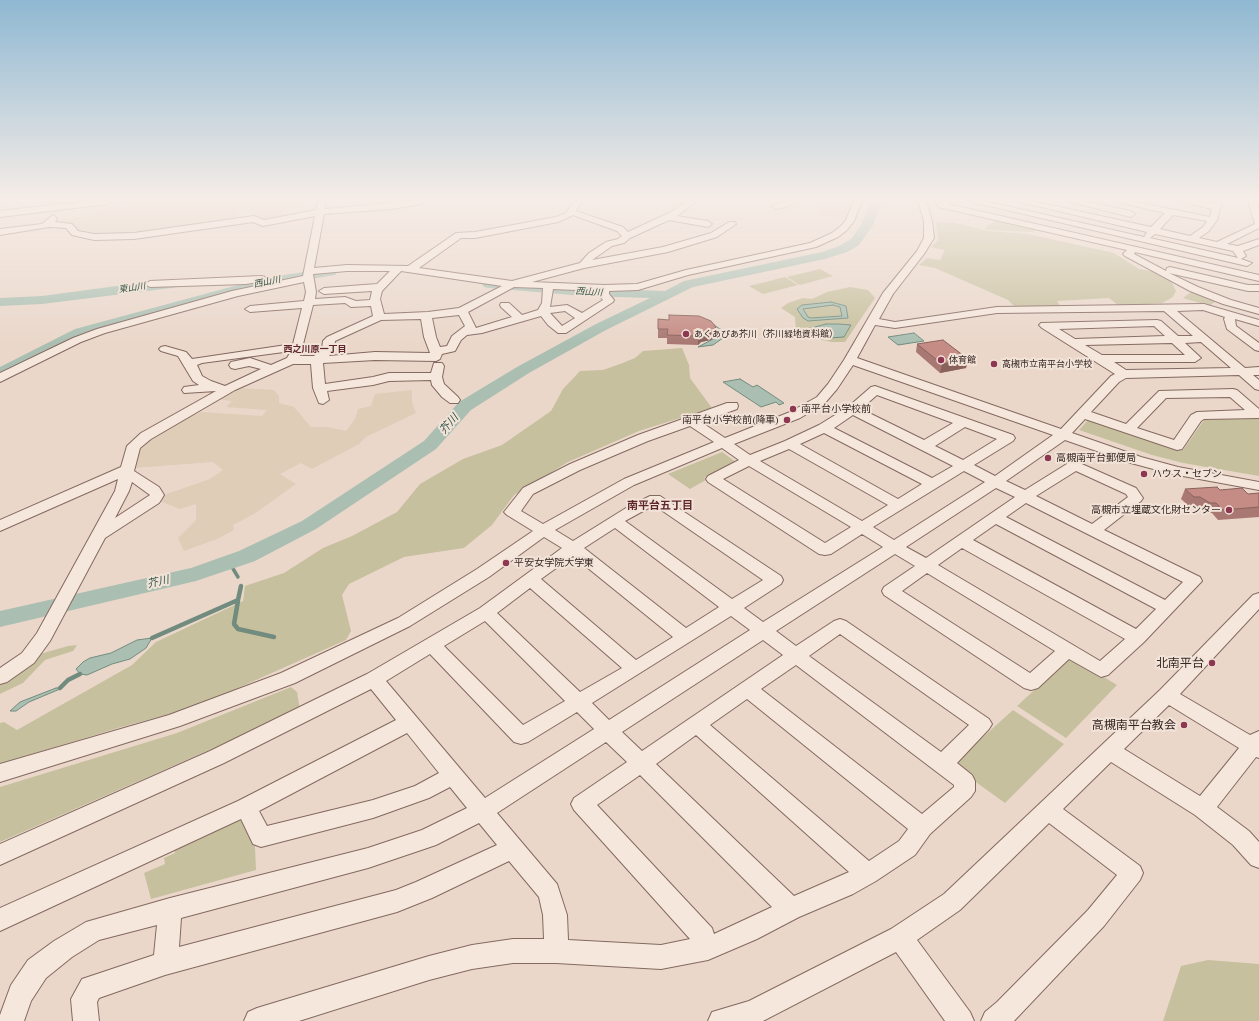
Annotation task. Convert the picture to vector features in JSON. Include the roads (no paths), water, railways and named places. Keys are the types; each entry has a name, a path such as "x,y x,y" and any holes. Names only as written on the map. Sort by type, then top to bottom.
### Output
{"street":[{"path":"291,360 296,354 309,299 308,274 313,249"},
{"path":"411,269 440,249"},
{"path":"583,265 592,255 602,249"},
{"path":"317,360 328,350 329,341 331,338 379,316 426,315 462,311 508,286 583,265 669,249"},
{"path":"0,378 28,366 77,340 236,293 308,274 347,268 397,270 411,269 508,286 547,290 604,292 638,287 686,273 800,249"},
{"path":"0,773 174,721 288,678 349,650 404,622 483,573 544,530 630,482 795,415 821,400 833,386 850,360 888,293 923,249"},
{"path":"1259,278 1134,249 1128,254 1144,264 1206,294 1259,323"},
{"path":"1183,249 1247,263"},
{"path":"1237,249 1236,252 1259,273"},
{"path":"1144,264 1248,288 1259,288"},
{"path":"566,269 572,277 581,280 652,283"},
{"path":"379,316 375,303 375,295 379,287 397,270"},
{"path":"150,284 246,281 298,273 308,274"},
{"path":"1175,279 1176,301 1204,339 1259,386"},
{"path":"250,309 379,287"},
{"path":"543,311 547,303 547,290"},
{"path":"543,311 552,323 562,331 608,300 604,292"},
{"path":"309,299 345,300 350,301 351,304 375,303"},
{"path":"1259,300 1237,300 1229,321 1232,326 1259,348"},
{"path":"871,322 895,325 984,311 1176,301 1204,307 1259,311"},
{"path":"505,305 520,319"},
{"path":"462,332 478,331 543,311 567,308 583,318"},
{"path":"1019,309 1124,374"},
{"path":"0,677 28,658 44,637 122,492 134,446 146,436 219,388 267,371 291,360 436,354 451,348 456,338 462,332 471,327 462,311"},
{"path":"426,315 430,337 438,364 436,376 442,390 454,400"},
{"path":"1046,326 1157,323 1195,358 1101,359"},
{"path":"1072,342 1204,339"},
{"path":"190,364 206,359 298,347"},
{"path":"165,349 182,354 190,364 197,378 219,388"},
{"path":"317,360 318,383 322,400"},
{"path":"850,360 1136,460 1177,471 1259,486"},
{"path":"235,365 250,362 267,371"},
{"path":"11,1021 20,994 37,969 62,949 94,930 368,858 428,838 482,811 997,481 1064,434 1115,379 1124,374 1259,371"},
{"path":"318,383 354,374"},
{"path":"318,383 373,381 389,377 417,378 436,376"},
{"path":"188,390 219,388"},
{"path":"875,390 963,422 1008,438 825,550 713,479 749,460 790,444 824,428 853,410 875,390"},
{"path":"1129,429 1163,394 1233,393 1258,414"},
{"path":"684,637 573,548 512,512 528,491 609,451 690,420 732,406"},
{"path":"690,420 749,460 1101,670 1138,638 1194,581 853,410"},
{"path":"1084,414 1177,446 1196,418 1202,415 1258,414"},
{"path":"925,446 963,422"},
{"path":"824,428 932,484"},
{"path":"790,444 898,506"},
{"path":"1068,650 1031,684 890,591 1026,496 1075,465 1131,491 1136,498 1094,530"},
{"path":"0,526 127,471"},
{"path":"99,534 154,500 157,495 154,490 127,471"},
{"path":"0,855 217,758 374,679 432,644 486,612 532,580 573,548 655,498 775,580 635,669 521,736 432,644"},
{"path":"996,518 1167,608"},
{"path":"257,1021 429,968 472,957 513,951 556,951 661,957 708,948 750,931 791,909 846,886 868,874 908,848 922,827 964,791 965,781 762,632 615,521"},
{"path":"962,541 1138,638"},
{"path":"532,580 635,669"},
{"path":"721,1021 752,1013 900,937 952,902 1108,750 1167,695 1256,606"},
{"path":"486,612 791,909"},
{"path":"708,948 703,936 582,804 840,625 982,724 943,764"},
{"path":"374,679 482,811 511,849 549,892 555,915 556,951"},
{"path":"748,689 922,827"},
{"path":"1167,695 1257,744 1203,809"},
{"path":"0,920 246,807 410,722"},
{"path":"697,725 868,874"},
{"path":"1108,750 1203,809 1240,838 1259,858"},
{"path":"246,807 261,837 373,809 422,792 453,776"},
{"path":"994,1021 1006,1011 1096,918 1132,873 1048,810"},
{"path":"86,1021 84,999 91,988 165,963 397,901 511,849"},
{"path":"165,963 170,909"},
{"path":"900,937 961,1021"}],"waterway":[{"name":"芥川","path":"0,619 196,574 247,556 309,525 430,445 465,406 523,370 601,327 689,284 825,255 844,249"},
{"name":"西山川","path":"0,373 80,332 264,282 330,272"},
{"name":"東山川","path":"0,302 42,300 154,285 174,284"},
{"name":"西山川","path":"489,284 584,292 662,294"},
{"path":"229,562 238,577"},
{"path":"152,638 238,600 241,586"},
{"path":"238,601 234,624 238,629 274,637"},
{"path":"60,688 68,680 80,674"}],"place":[{"name":"あくあぴあ芥川（芥川緑地資料館）","path":"686,334"},
{"name":"体育館","path":"941,360"},
{"name":"高槻市立南平台小学校","path":"994,364"},
{"name":"南平台小学校前","path":"793,409"},
{"name":"南平台小学校前(降車)","path":"787,420"},
{"name":"高槻南平台郵便局","path":"1048,458"},
{"name":"ハウス・セブン","path":"1144,474"},
{"name":"高槻市立埋蔵文化財センター","path":"1229,510"},
{"name":"平安女学院大学東","path":"506,563"},
{"name":"北南平台","path":"1212,663"},
{"name":"高槻南平台教会","path":"1184,725"}],"district":[{"name":"西之川原一丁目","path":"315,349"},
{"name":"南平台五丁目","path":"660,506"}]}
